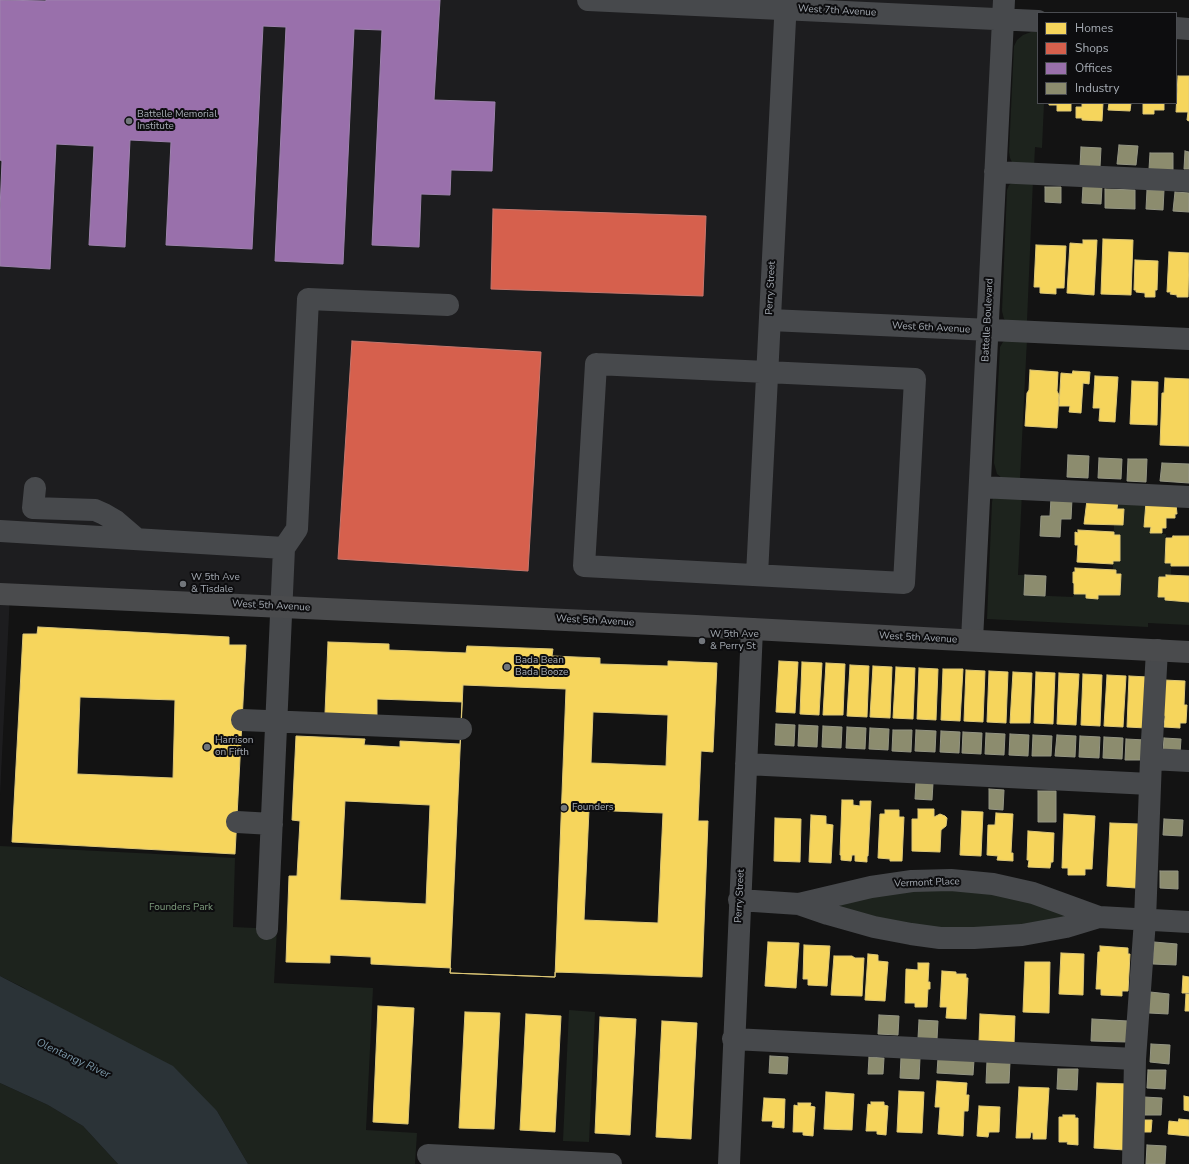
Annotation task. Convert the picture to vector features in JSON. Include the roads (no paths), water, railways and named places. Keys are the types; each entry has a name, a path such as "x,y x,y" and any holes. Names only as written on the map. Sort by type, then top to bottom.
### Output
{"main road":[{"name":"West 5th Avenue","path":"0,594 282,606 1189,652"}],"street":[{"name":"West 7th Avenue","path":"588,0 1004,10 1035,21"},
{"name":"Perry Street","path":"758,575 785,4"},
{"name":"Battelle Boulevard","path":"972,640 1004,10"},
{"path":"1177,28 1189,29"},
{"path":"995,172 1189,181"},
{"path":"268,929 284,548 297,529 308,299 448,305"},
{"name":"West 6th Avenue","path":"770,320 1189,339"},
{"path":"596,364 914,379 904,583 758,575 584,566 596,364"},
{"path":"980,487 1189,497"},
{"path":"34,488 33,508 95,510 116,521 138,539"},
{"path":"0,531 284,548"},
{"name":"Perry Street","path":"728,1164 752,629"},
{"path":"1133,1164 1135,1059 1145,920 1151,759 1158,650"},
{"path":"242,720 461,729"},
{"path":"1151,759 1189,761"},
{"path":"746,764 1150,784"},
{"path":"237,822 272,824"},
{"name":"Vermont Place","path":"799,904 871,887 912,881 951,880 993,884 1033,893 1099,917 1189,922"},
{"name":"Vermont Place","path":"739,900 799,904 874,927 940,938 974,938 1022,935 1066,927 1099,917"},
{"path":"734,1039 1135,1059"},
{"path":"428,1155 611,1164"}],"water":[{"name":"Olentangy River","path":"0,976 173,1066 217,1111 248,1164 118,1164 83,1126 48,1105 0,1083"}],"place":[{"name":"Battelle Memorial Institute","path":"129,121"},
{"name":"W 5th Ave & Tisdale","path":"183,584"},
{"name":"W 5th Ave & Perry St","path":"702,641"},
{"name":"Bada Bean Bada Booze","path":"507,667"},
{"name":"Harrison on Fifth","path":"207,747"},
{"name":"Founders","path":"564,808"}],"park label":[{"name":"Founders Park","path":"181,908"}]}
